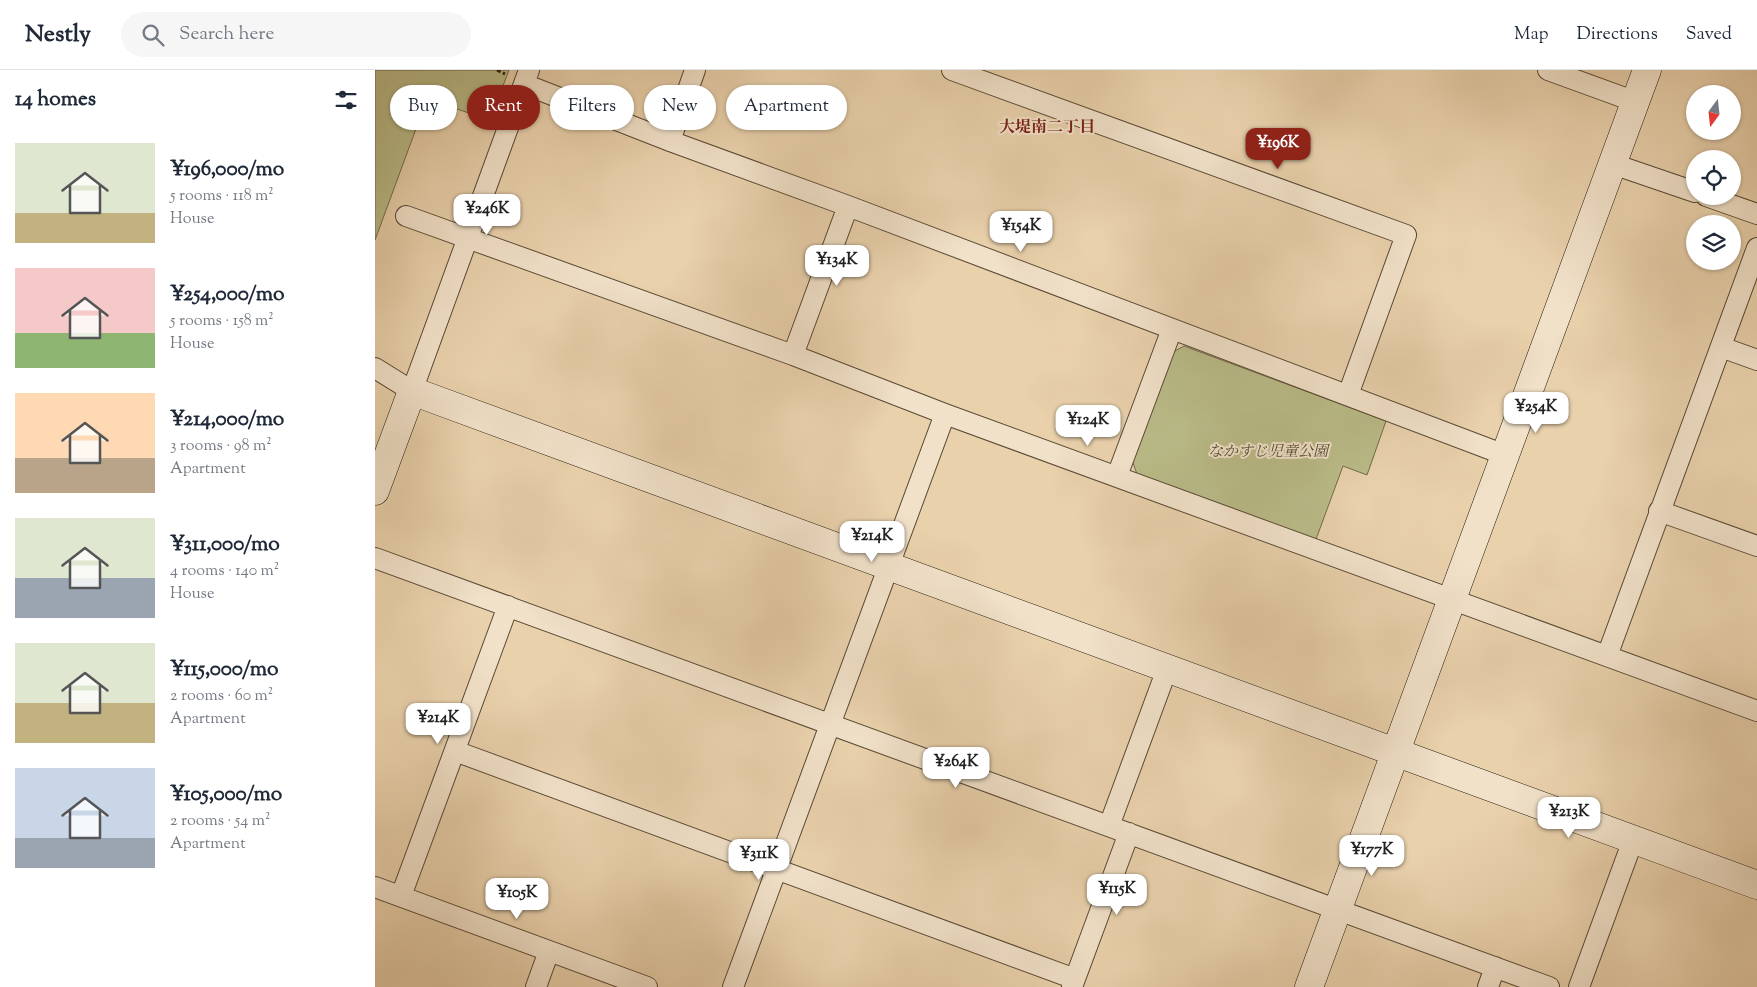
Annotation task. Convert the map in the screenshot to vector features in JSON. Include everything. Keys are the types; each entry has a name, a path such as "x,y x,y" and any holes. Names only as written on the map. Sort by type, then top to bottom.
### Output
{"street":[{"path":"669,141 695,70"},
{"path":"952,70 1406,235 1348,395"},
{"path":"1309,987 1647,70"},
{"path":"1555,71 1636,102"},
{"path":"375,491 526,77 669,141 848,206 1505,455"},
{"path":"1613,164 1686,189"},
{"path":"1732,205 1757,214"},
{"path":"793,355 848,206"},
{"path":"406,216 793,355 945,414 1757,711"},
{"path":"1607,656 1757,248"},
{"path":"1117,476 1172,329"},
{"path":"1721,347 1757,360"},
{"path":"375,368 412,391 1757,885"},
{"path":"733,987 945,414"},
{"path":"1659,511 1757,546"},
{"path":"375,558 1549,987"},
{"path":"401,896 508,606"},
{"path":"1109,826 1167,669"},
{"path":"455,751 777,869 1073,983 1129,833"},
{"path":"1579,987 1633,840"},
{"path":"375,887 647,987"},
{"path":"535,987 549,951"},
{"path":"1488,987 1495,967"}],"green space":[{"path":"375,70 509,70 503,85 467,85 467,112 457,109 457,85 390,85 390,130 416,130 375,240"},
{"name":"なかすじ児童公園","path":"1184,346 1386,421 1367,475 1343,466 1315,542 1138,477 1132,460 1173,352"}],"district":[{"name":"大堤南二丁目","path":"1047,126"}]}
